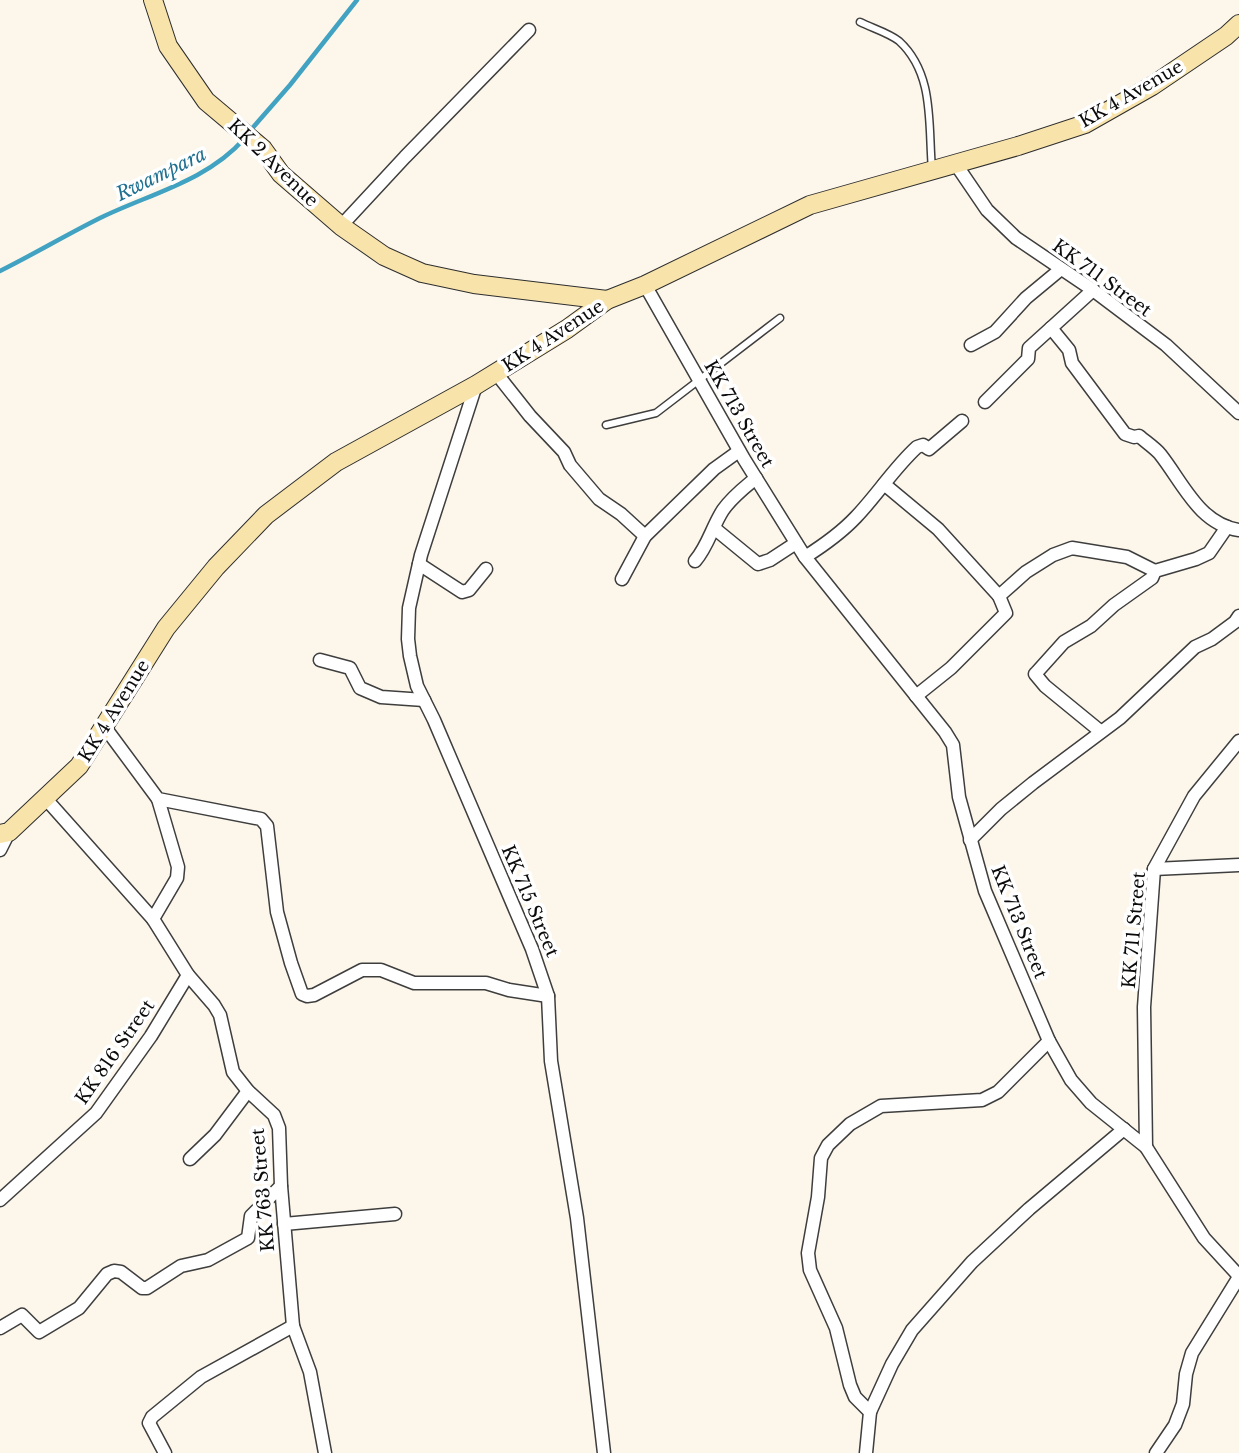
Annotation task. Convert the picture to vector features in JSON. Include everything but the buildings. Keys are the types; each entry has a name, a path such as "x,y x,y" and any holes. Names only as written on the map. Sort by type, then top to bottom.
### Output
{"main road":[{"name":"KK 2 Avenue","path":"153,0 168,46 206,101 263,149 281,174 341,226 384,256 422,273 474,284 607,300"},
{"name":"KK 4 Avenue","path":"5,833 46,799 79,766 166,628 216,568 266,515 336,462 476,385 607,300 645,285 810,205 1018,146 1085,124 1152,86 1226,36 1239,24"}],"street":[{"path":"341,226 528,30"},
{"name":"KK 711 Street","path":"955,163 987,210 1016,238 1093,290 1166,345 1239,413"},
{"path":"971,345 995,332 1026,298 1061,269"},
{"name":"KK 713 Street","path":"645,285 739,451 805,557 946,732 953,745 959,797 985,891 1049,1041 1071,1080 1091,1103 1146,1147"},
{"path":"985,402 1028,359 1029,348 1093,290"},
{"path":"999,596 1026,572 1053,555 1072,548 1127,557 1155,571 1196,559 1209,552 1233,529 1208,517 1193,501 1158,451 1139,436 1125,434 1072,363 1069,350 1051,328"},
{"path":"496,373 530,416 564,452 570,465 599,499 621,514 645,536"},
{"name":"KK 715 Street","path":"476,385 419,564 409,608 408,639 417,686 532,949 548,996 551,1061 577,1218 604,1453"},
{"path":"805,557 833,538 857,516 902,460 917,447 923,445 929,449 962,421"},
{"path":"622,579 645,536 714,469 739,451"},
{"path":"695,561 703,551 722,511 738,492 756,478"},
{"path":"884,484 938,529 999,596 1006,613 951,668 916,696"},
{"path":"714,528 758,564 770,560 796,543"},
{"path":"419,564 462,592 469,590 486,569"},
{"path":"1100,731 1045,686 1035,674 1064,642 1091,626 1114,605 1152,578 1155,571"},
{"path":"970,840 1001,809 1120,718 1195,647 1212,639 1239,616"},
{"path":"320,660 350,667 360,688 381,697 424,700"},
{"path":"104,726 158,799 178,867 177,878 153,919"},
{"name":"KK 711 Street","path":"1146,1147 1144,1007 1154,869 1194,796 1239,741"},
{"name":"KK 763 Street","path":"46,799 153,919 188,975 220,1015 233,1072 248,1091 274,1115 279,1128 293,1326 310,1372 325,1453"},
{"path":"158,799 261,819 267,825 277,912 291,963 302,993 307,996 362,970 381,970 414,983 486,983 509,990 548,996"},
{"path":"0,850 5,833"},
{"path":"1154,869 1239,865"},
{"name":"KK 816 Street","path":"0,1199 96,1113 151,1036 188,975"},
{"path":"870,1412 855,1397 836,1328 810,1270 808,1253 818,1197 821,1158 828,1145 850,1124 881,1106 982,1100 998,1092 1049,1041"},
{"path":"190,1159 215,1135 248,1091"},
{"path":"866,1453 870,1412 892,1364 912,1330 972,1262 1029,1209 1124,1129"},
{"path":"1146,1147 1204,1238 1239,1276 1192,1353 1186,1374 1183,1404 1175,1425 1156,1453"},
{"path":"0,1328 22,1315 39,1332 79,1308 107,1274 114,1270 121,1272 142,1288 147,1288 181,1266 208,1260 248,1238 251,1216 281,1186"},
{"path":"284,1224 395,1214"},
{"path":"165,1453 149,1423 152,1417 201,1377 293,1326"}],"lane":[{"path":"860,22 897,40 916,61 924,80 928,106 932,170"},
{"path":"606,425 656,413 780,318"}],"waterway":[{"name":"Rwampara","path":"249,132 357,0"},
{"name":"Rwampara","path":"0,271 100,218 195,176 213,166 244,139"}]}
